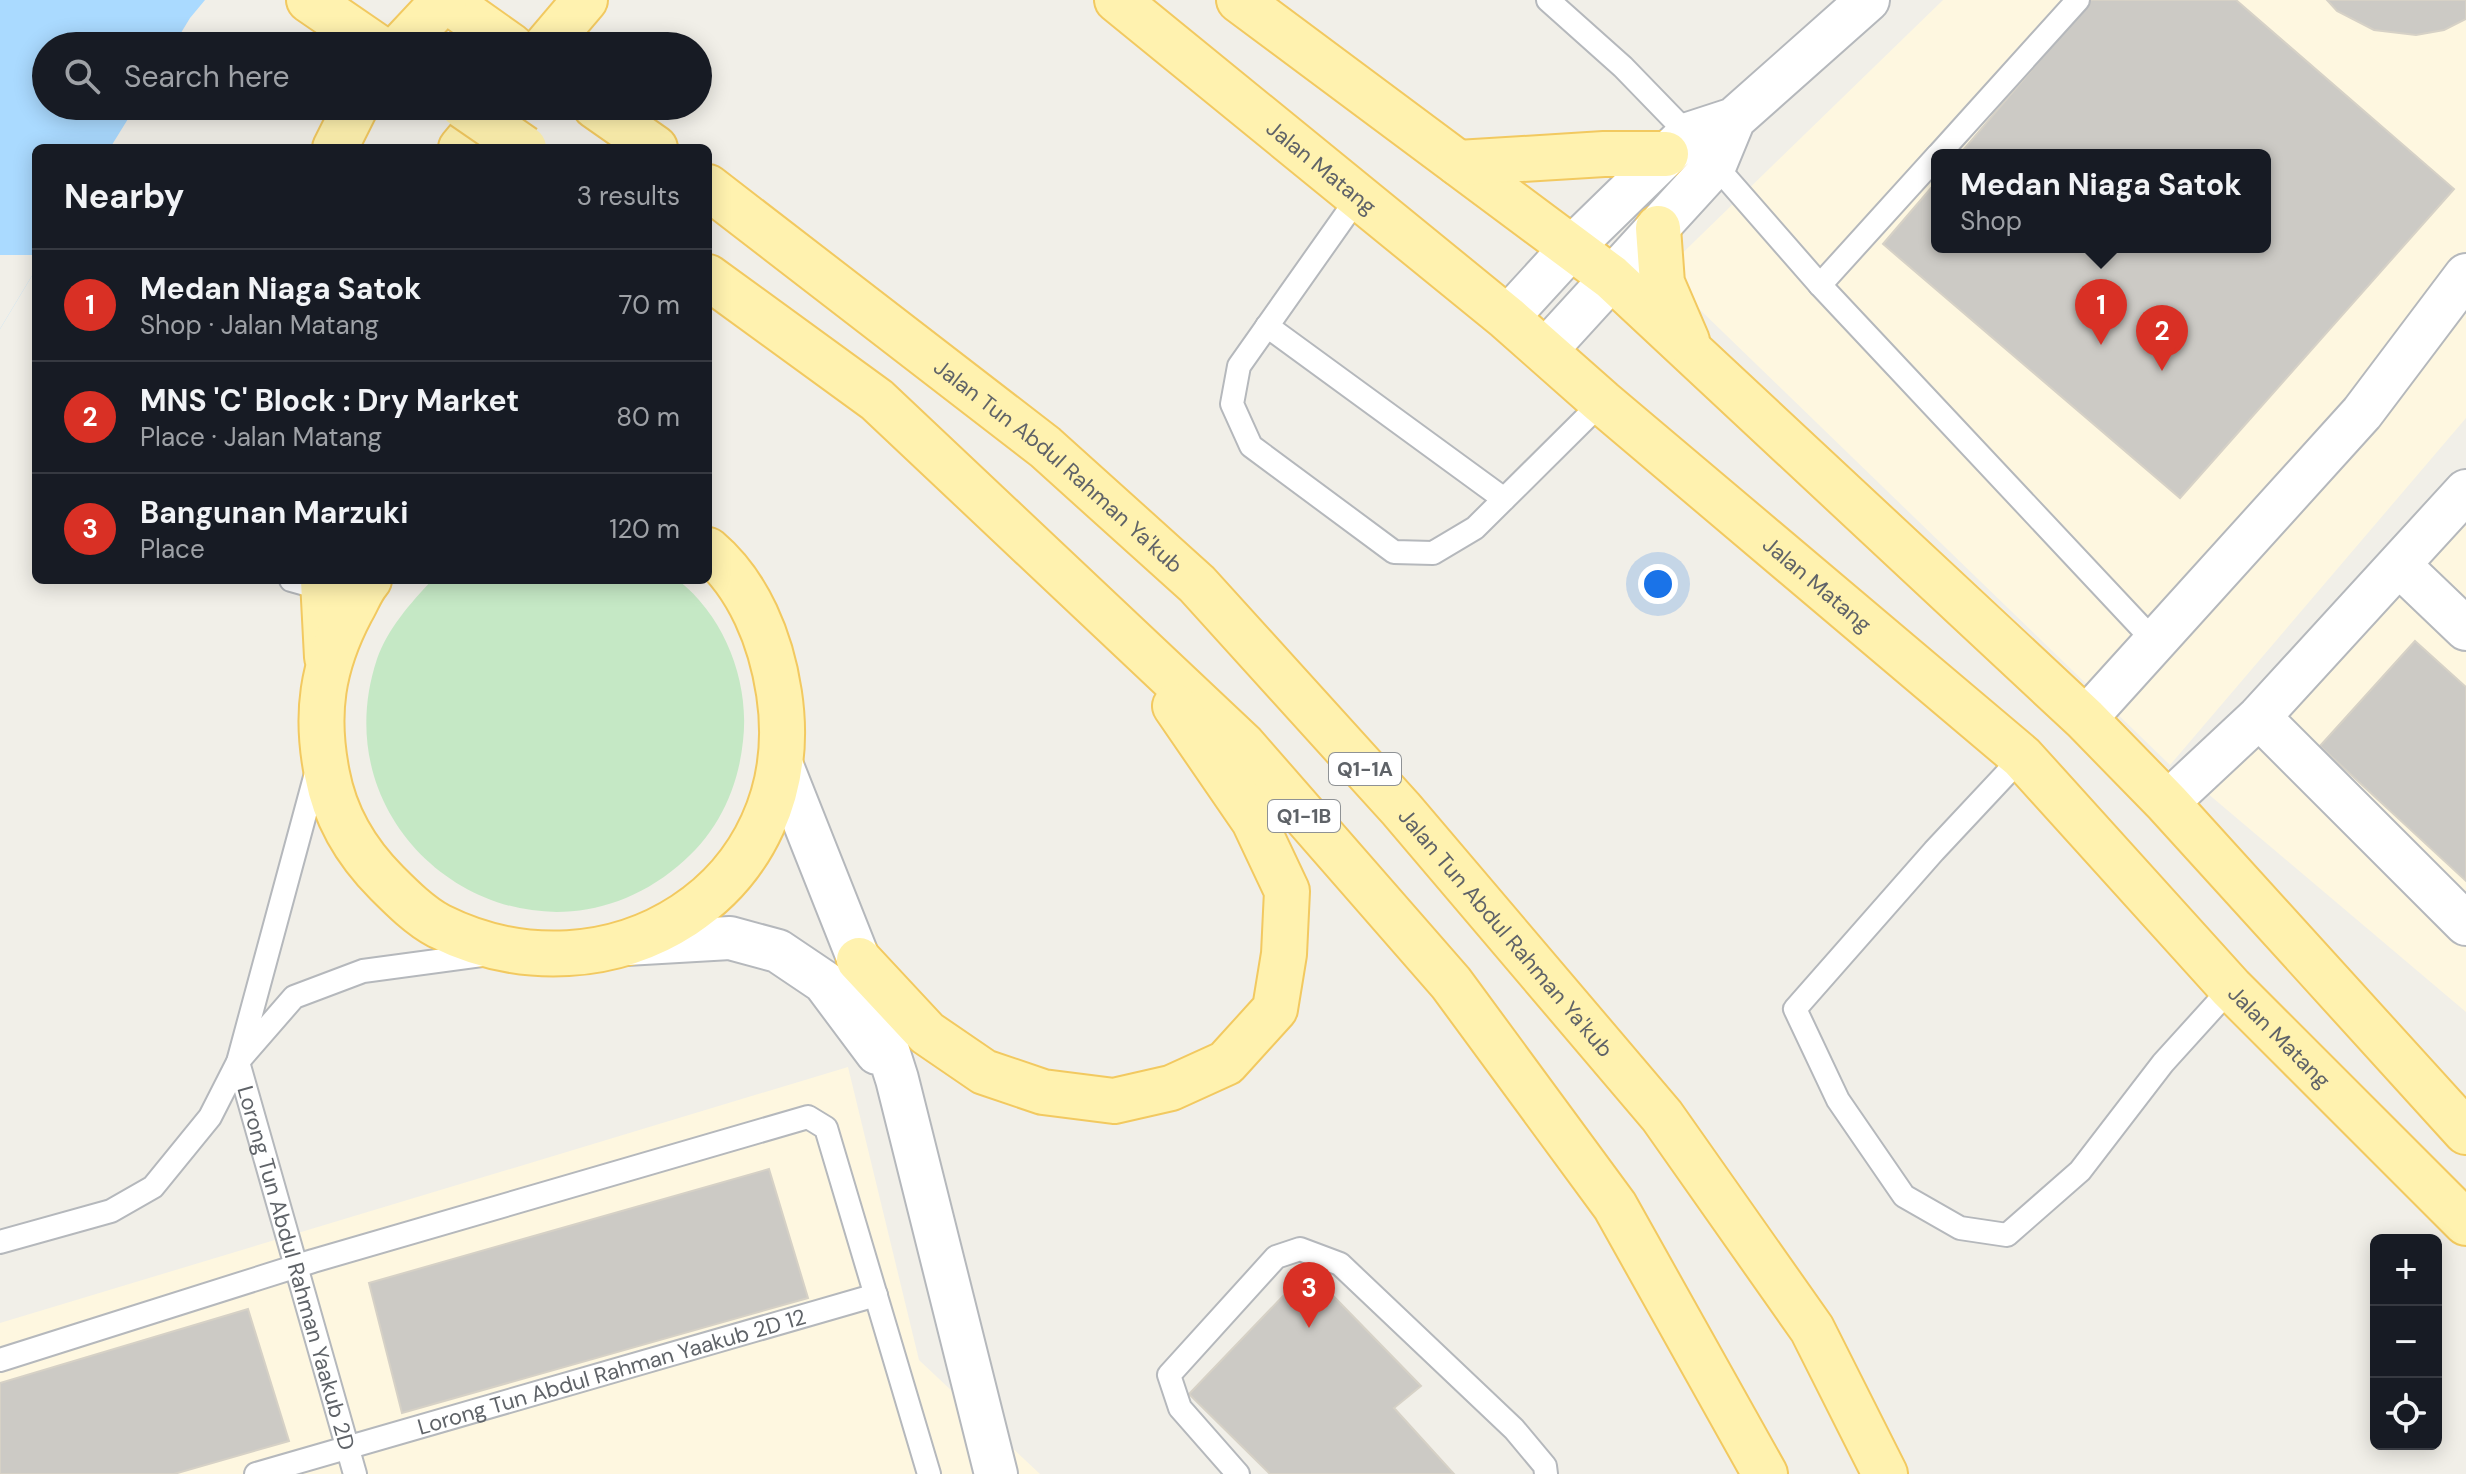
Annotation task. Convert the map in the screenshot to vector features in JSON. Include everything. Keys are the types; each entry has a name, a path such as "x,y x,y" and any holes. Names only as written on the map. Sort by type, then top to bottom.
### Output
{"main road":[{"path":"309,0 356,32"},
{"path":"414,32 445,0 491,32"},
{"path":"558,32 585,0"},
{"name":"Jalan Matang","path":"1117,0 1507,318 2022,757 2231,988 2466,1223"},
{"path":"1239,0 1611,277 2085,719 2167,803 2466,1132"},
{"path":"337,144 349,120"},
{"path":"483,120 518,144"},
{"path":"464,144 484,120"},
{"path":"615,120 649,144"},
{"path":"1458,163 1604,154 1677,144"},
{"name":"Jalan Tun Abdul Rahman Ya'kub","path":"712,190 1045,447 1197,584 1401,809 1662,1116 1812,1329 1885,1474"},
{"path":"1658,228 1662,283 1692,355"},
{"name":"Q1-1B","path":"712,280 877,400 1243,745 1451,983 1615,1206 1765,1474"},
{"path":"367,584 327,663 320,709 322,750 331,797 347,833 372,868 437,925 475,940 520,951 566,952 620,945 664,929 697,907 725,884 750,849 766,817 782,766 784,723 777,678 763,630 746,595 712,553"},
{"path":"312,584 327,663"},
{"path":"859,960 927,1033 984,1072 1043,1092 1114,1101 1171,1088 1226,1063 1275,1009 1284,954 1287,891 1254,821 1125,634"}],"street":[{"path":"1507,318 1571,248 1677,144 1734,119 1868,0"},
{"path":"1545,351 1715,165 1734,119"},
{"path":"2085,719 2362,413 2466,275"},
{"path":"2167,803 2259,717 2466,491"},
{"path":"2399,565 2466,629"},
{"path":"2259,717 2466,924"},
{"path":"782,766 859,960 897,1079 996,1474"},
{"path":"620,945 730,938 778,951 824,982 897,1079"}],"lane":[{"path":"1548,0 1623,67 1677,144"},
{"path":"1943,149 2078,0"},
{"path":"1820,285 1931,163"},
{"path":"1715,165 1820,285 2155,642"},
{"path":"1359,196 1239,366 1232,404 1251,446 1394,552 1433,553 1475,528 1602,402"},
{"path":"1267,326 1504,499"},
{"path":"0,1242 111,1211 153,1187 210,1117 238,1062 322,750"},
{"path":"2022,757 1934,851 1795,1009 1838,1100 1904,1196 1960,1228 2007,1235 2080,1171 2163,1063 2231,988"},
{"path":"238,1062 294,997 363,971 520,951"},
{"name":"Lorong Tun Abdul Rahman Yaakub 2D","path":"238,1062 355,1474"},
{"path":"0,1360 296,1267 808,1117 826,1128 929,1474"},
{"path":"1238,1474 1180,1408 1169,1375 1276,1257 1300,1249 1340,1264 1514,1429 1545,1466 1546,1474"},
{"name":"Lorong Tun Abdul Rahman Yaakub 2D 12","path":"256,1474 876,1295"}],"shaded area":[{"path":"1943,0 2466,0 2466,418 2170,765 1662,273"},
{"path":"2466,502 2466,1012 2200,787"},
{"path":"848,1067 919,1360 1040,1474 0,1474 0,1323"}],"green space":[{"path":"428,584 683,584 709,612 731,652 738,674 744,719 740,759 731,794 704,840 678,866 620,900 560,912 502,904 449,878 406,838 377,786 366,726 377,659 387,637"}],"water":[{"path":"0,0 205,0 182,32 32,32 32,120 127,120 112,144 32,144 32,276 0,329"}],"pier":[{"path":"0,255 32,255 32,276 0,329"}],"building":[{"path":"2091,0 2236,0 2454,189 2180,498 1883,244 1931,188 1931,253 2271,253 2271,149 1964,149"},
{"path":"2327,0 2466,0 2466,19 2444,30 2416,35 2374,30 2337,11"},
{"path":"2415,641 2466,687 2466,881 2320,746"},
{"path":"769,1169 808,1298 402,1413 369,1283"},
{"path":"1308,1270 1421,1386 1394,1408 1454,1474 1270,1474 1189,1394"},
{"path":"248,1309 289,1441 174,1474 0,1474 0,1383"}],"place":[{"name":"Medan Niaga Satok","path":"2101,345"},
{"name":"MNS 'C' Block : Dry Market","path":"2162,371"},
{"name":"Bangunan Marzuki","path":"1309,1328"}]}
